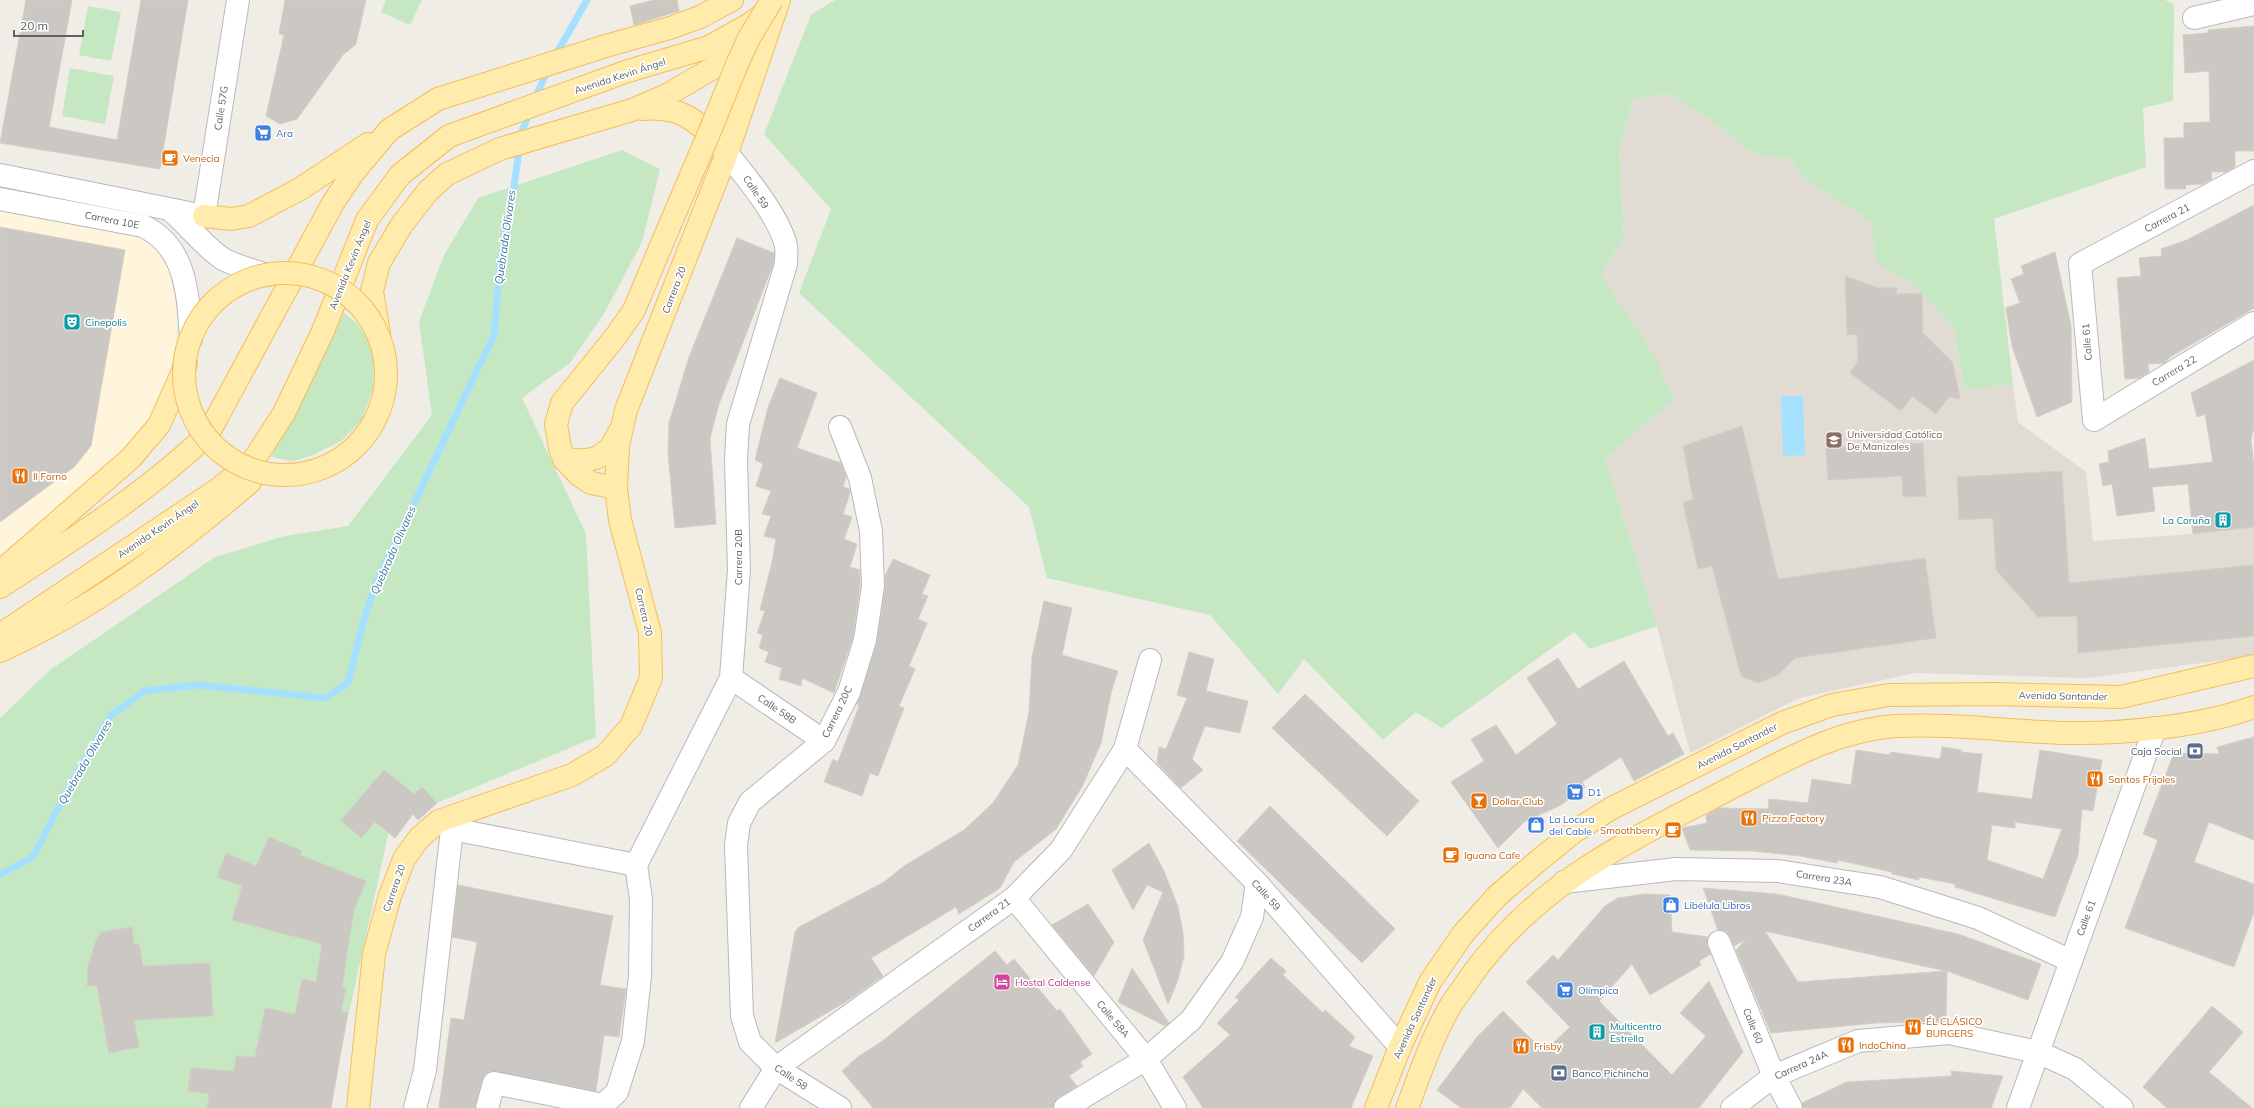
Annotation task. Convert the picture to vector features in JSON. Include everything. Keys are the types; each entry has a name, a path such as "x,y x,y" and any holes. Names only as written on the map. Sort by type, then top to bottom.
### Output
{"main road":[{"path":"200,226 249,216 300,189 438,99 608,45 684,23 732,0"},
{"path":"379,334 360,305 333,285 301,274 267,275 235,287 208,309 191,338 186,364 186,392 194,420 211,444 233,462 260,473 289,476 317,471 347,455 370,430 383,400 386,367 372,291 379,263 401,226 428,191 447,174 500,149 632,110 667,95 720,64 752,32 775,2"},
{"path":"616,488 591,483 579,475 564,459 560,448 556,424 562,403 616,336 634,310 748,38 775,2"},
{"name":"Avenida Kevin Ángel","path":"0,635 217,490 253,461 284,413 323,331 367,220 400,175 449,136 617,74 709,47 750,24 775,2"},
{"name":"Carrera 20","path":"358,1108 374,954 390,896 404,859 419,838 439,821 572,775 606,755 631,726 651,678 650,633 620,520 616,488 618,446 626,410 727,153 775,2"},
{"path":"632,110 666,109 684,114 700,124 727,153"},
{"path":"0,587 113,512 178,462 208,434 333,203 352,173 389,130"},
{"path":"0,572 131,458 159,425 186,364"},
{"path":"564,459 583,461 601,456 615,443 622,425"},
{"path":"0,650 40,633 90,605 131,577 203,522 260,473"},
{"name":"Avenida Santander","path":"1376,1108 1400,1048 1430,982 1463,934 1497,896 1538,861 1575,832 1612,808 1782,723 1832,705 1889,695 1995,694 2121,697 2254,666"},
{"path":"1407,1108 1426,1058 1451,1005 1485,957 1510,930 1564,882 1627,842 1808,749 1855,733 1895,726 1965,726 2068,733 2113,732 2155,728 2235,714 2254,707"}],"street":[{"name":"Calle 57G","path":"200,226 238,0"},
{"path":"2194,18 2254,4"},
{"name":"Calle 59","path":"727,153 766,205 781,233"},
{"name":"Carrera 21","path":"2080,264 2254,171"},
{"path":"0,175 167,208 200,226 223,259 267,275"},
{"name":"Carrera 10E","path":"0,199 143,226 158,233 174,251 179,264 189,305 191,338"},
{"name":"Carrera 20B","path":"636,865 731,678 739,570 736,459 738,424 786,264 786,247 781,233"},
{"name":"Calle 61","path":"2080,264 2094,420"},
{"name":"Carrera 22","path":"2094,420 2254,323"},
{"name":"Carrera 20C","path":"742,1016 736,844 740,823 750,802 824,741 849,692 863,648 873,586 871,531 860,478 840,427"},
{"name":"Carrera 21","path":"751,1108 776,1068 1014,898 1061,850 1125,749 1150,660"},
{"name":"Calle 58B","path":"731,678 824,741"},
{"name":"Calle 61","path":"2018,1108 2155,728"},
{"name":"Calle 59","path":"1125,749 1257,883 1400,1048"},
{"path":"415,1108 425,1070 452,829 636,865 641,899 640,976 633,1041 617,1092 603,1105 494,1083 487,1108"},
{"name":"Carrera 23A","path":"1564,882 1676,869 1778,871 1880,887 1978,918 2071,961"},
{"path":"1065,1108 1146,1058 1191,1020 1232,962 1252,917 1257,883"},
{"name":"Calle 58A","path":"1014,898 1146,1058 1175,1108"},
{"name":"Calle 60","path":"1719,942 1774,1076 1791,1108"},
{"name":"Calle 58","path":"742,1016 750,1042 776,1068 840,1108"},
{"name":"Carrera 24A","path":"1732,1108 1774,1076 1858,1041 1949,1033 2038,1052 2075,1070 2122,1108"}],"shaded area":[{"name":"Universidad Católica De Manizales","path":"1669,94 1714,122 1753,154 1791,159 1804,179 1870,221 1877,263 1914,285 1954,328 1964,389 2013,385 2018,422 2086,472 2093,541 2193,534 2254,527 2254,656 2088,678 1915,673 1799,698 1690,753 1657,626 1605,458 1601,275 1624,236 1619,149 1633,99"},
{"path":"0,211 138,237 160,251 170,273 177,307 176,346 163,394 142,436 0,564"}],"green space":[{"path":"386,0 422,0 410,25 381,12"},
{"path":"835,0 2165,0 2174,4 2173,101 2143,108 2146,167 1994,219 2013,385 1964,389 1954,328 1914,285 1877,263 1870,221 1804,179 1791,159 1753,154 1714,122 1669,94 1633,99 1619,149 1624,236 1601,275 1654,355 1674,399 1605,458 1657,626 1590,649 1574,632 1442,728 1416,712 1383,740 1304,659 1278,694 1210,615 1047,578 1029,507 799,293 831,209 764,134 811,15"},
{"path":"88,6 121,12 111,61 79,55"},
{"path":"70,68 114,76 105,124 62,116"},
{"path":"622,150 660,169 642,242 605,312 570,363 522,398 586,534 596,737 391,822 328,1108 0,1108 0,718 50,670 215,557 285,536 348,526 432,415 419,322 444,255 478,198"},
{"path":"342,312 356,322 368,339 374,363 373,389 361,421 341,441 313,455 293,461 271,457"}],"water":[{"path":"1781,396 1803,396 1805,455 1783,456"}],"building":[{"path":"26,0 72,0 49,127 117,140 141,0 188,0 160,169 0,143"},
{"path":"285,0 366,0 356,44 343,55 297,119 280,124 266,116 284,35 279,34"},
{"path":"654,0 677,0 679,11 634,25 630,6"},
{"path":"2254,26 2254,151 2235,151 2235,167 2226,172 2211,172 2212,179 2203,184 2185,185 2186,189 2165,189 2164,138 2184,138 2184,123 2210,122 2209,71 2185,73 2183,35 2208,33 2208,30"},
{"path":"2254,205 2254,308 2170,357 2165,363 2148,364 2149,372 2139,378 2125,379 2117,278 2141,276 2139,258 2162,256 2161,249 2187,240"},
{"path":"0,227 125,250 91,446 74,467 0,522"},
{"path":"737,238 774,253 774,262 719,404 710,438 716,524 675,528 668,453 669,423 689,357"},
{"path":"2055,252 2071,326 2072,402 2037,417 2012,346 2006,308 2020,303 2011,279 2024,274 2021,266"},
{"path":"1845,276 1879,288 1897,288 1897,294 1922,293 1923,333 1953,363 1960,399 1949,397 1936,414 1912,396 1901,411 1850,373 1858,361 1857,334 1847,335"},
{"path":"2254,360 2254,427 2251,440 2254,467 2254,527 2193,534 2188,484 2152,487 2155,511 2117,516 2112,484 2103,486 2099,464 2109,462 2108,451 2145,438 2149,469 2213,462 2205,414 2197,417 2191,393"},
{"path":"780,378 817,393 797,448 841,463 846,477 843,487 850,489 843,514 852,517 844,539 857,544 850,567 860,570 860,585 853,637 834,693 802,678 801,686 779,679 782,668 765,662 769,652 759,648 763,635 757,633 765,611 760,610 776,539 764,536 771,516 762,514 771,491 756,486 763,464 755,460 768,407"},
{"path":"1742,426 1778,579 1925,558 1936,638 1795,658 1778,675 1758,683 1741,676 1712,566 1698,569 1683,503 1693,499 1683,446"},
{"path":"1923,443 1926,496 1903,497 1902,476 1828,480 1826,448"},
{"path":"2062,471 2069,583 2253,565 2254,636 2078,653 2077,616 2038,617 1996,570 1993,518 1959,520 1957,477"},
{"path":"893,559 930,575 922,594 928,596 918,619 927,623 909,666 915,669 899,706 904,708 878,776 870,773 862,796 824,782 833,759 838,762 859,706 857,704 877,642 885,588 885,576"},
{"path":"1044,601 1072,608 1062,655 1118,671 1111,693 1101,743 1083,785 1056,829 1014,862 1000,888 959,914 956,907 871,958 883,976 844,1003 775,1043 795,932 799,927 884,882 904,866 964,830 993,803 1018,765 1029,712 1032,657"},
{"path":"1189,652 1214,659 1206,691 1248,701 1240,733 1205,726 1192,759 1203,770 1181,788 1157,763 1159,747 1166,749 1187,698 1177,695"},
{"path":"1558,658 1578,689 1624,661 1668,736 1673,733 1684,754 1634,781 1621,757 1582,782 1585,787 1561,805 1524,822 1498,848 1451,782 1484,761 1471,739 1496,725 1516,755 1557,724 1527,678"},
{"path":"1305,694 1419,801 1387,836 1272,728"},
{"path":"2254,737 2254,840 2209,822 2194,862 2254,884 2254,912 2234,967 2125,928 2158,840 2143,834 2174,753 2219,754 2217,747"},
{"path":"1942,747 1962,750 1961,752 1982,754 1977,792 2032,799 2040,750 2102,760 2093,811 2082,809 2078,855 2055,917 1955,887 1955,884 1919,877 1919,880 1892,874 1892,872 1838,860 1837,863 1800,856 1752,851 1690,850 1682,828 1707,823 1706,815 1719,808 1768,809 1769,799 1808,803 1812,779 1851,785 1856,750 1890,755 1890,752 1940,759","holes":["2015,822 2062,829 2043,879 1987,860 1992,825 2015,828"]},
{"path":"384,770 414,794 422,787 437,803 418,820 413,814 395,838 375,822 361,838 341,820"},
{"path":"1270,806 1395,929 1362,963 1237,841"},
{"path":"269,837 302,851 300,855 366,881 354,910 342,987 346,988 341,1011 348,1012 331,1108 207,1108 209,1094 188,1091 191,1068 234,1071 236,1056 255,1057 265,1008 295,1014 302,979 316,982 322,944 232,920 242,886 217,877 226,853 256,866"},
{"path":"1149,843 1164,871 1178,907 1183,933 1184,956 1178,980 1168,1004 1143,940 1163,892 1147,885 1133,910 1112,870"},
{"path":"458,885 613,916 600,985 626,989 619,1037 604,1035 596,1091 491,1071 485,1074 482,1080 475,1108 439,1108 451,1018 464,1020 477,942 452,937"},
{"path":"1703,888 1777,894 1958,934 2041,964 2028,1000 1947,971 1946,1021 1876,1023 1771,1033 1736,950 1746,939 1734,946 1727,932 1718,930","holes":["1765,931 1946,971 1798,982"]},
{"path":"1645,894 1670,895 1672,932 1708,937 1707,946 1711,954 1699,961 1701,965 1650,995 1632,964 1599,1001 1672,1075 1706,1036 1680,1013 1709,981 1743,1052 1699,1108 1542,1108 1523,1089 1510,1108 1461,1108 1437,1090 1477,1037 1503,1011 1544,1052 1570,1027 1526,982 1553,955 1558,960 1605,906 1618,898"},
{"path":"1088,904 1114,942 1094,976 1052,925"},
{"path":"132,927 134,944 139,944 143,966 210,963 213,1016 134,1020 139,1047 109,1053 97,986 87,986 88,966 95,943 101,932"},
{"path":"995,951 1007,965 1014,959 1057,1011 1060,1009 1092,1054 1080,1062 1083,1066 1069,1076 1077,1086 1058,1098 1053,1108 873,1108 842,1071 859,1056 881,1042"},
{"path":"1271,958 1286,971 1283,975 1323,1013 1325,1010 1355,1037 1349,1046 1373,1056 1351,1108 1203,1108 1183,1077 1230,1035 1217,1023 1239,1000 1235,997"},
{"path":"1132,968 1169,1023 1165,1026 1118,1002"},
{"path":"2212,1006 2243,1032 2209,1072 2252,1108 2167,1108 2143,1087"},
{"path":"1951,1071 2003,1076 1991,1108 1803,1108 1802,1103 1847,1082 1952,1076"}],"waterway":[{"name":"Quebrada Olivares","path":"554,58 587,0"},
{"name":"Quebrada Olivares","path":"534,101 548,69"},
{"name":"Quebrada Olivares","path":"0,875 33,857 69,787 111,715 145,691 197,685 325,698 348,683 363,623 376,583 494,335 500,264 513,194 521,134 530,111"}],"place":[{"name":"Ara","path":"263,133"},
{"name":"Venecia","path":"170,158"},
{"name":"Cinepolis","path":"72,322"},
{"name":"Universidad Católica De Manizales","path":"1834,440"},
{"name":"Il Forno","path":"20,476"},
{"name":"La Coruña","path":"2223,520"},
{"name":"Caja Social","path":"2195,751"},
{"name":"Santos Frijoles","path":"2095,779"},
{"name":"D1","path":"1575,792"},
{"name":"Dollar Club","path":"1479,801"},
{"name":"Pizza Factory","path":"1749,818"},
{"name":"La Locura del Cable","path":"1536,825"},
{"name":"Smoothberry","path":"1673,830"},
{"name":"Iguana Cafe","path":"1451,855"},
{"name":"Libélula Libros","path":"1671,905"},
{"name":"Hostal Caldense","path":"1002,982"},
{"name":"Olímpica","path":"1565,990"},
{"name":"ÉL CLÁSICO BURGERS","path":"1913,1027"},
{"name":"Multicentro Estrella","path":"1597,1032"},
{"name":"IndoChina","path":"1846,1045"},
{"name":"Frisby","path":"1521,1046"},
{"name":"Banco Pichincha","path":"1559,1073"}]}
